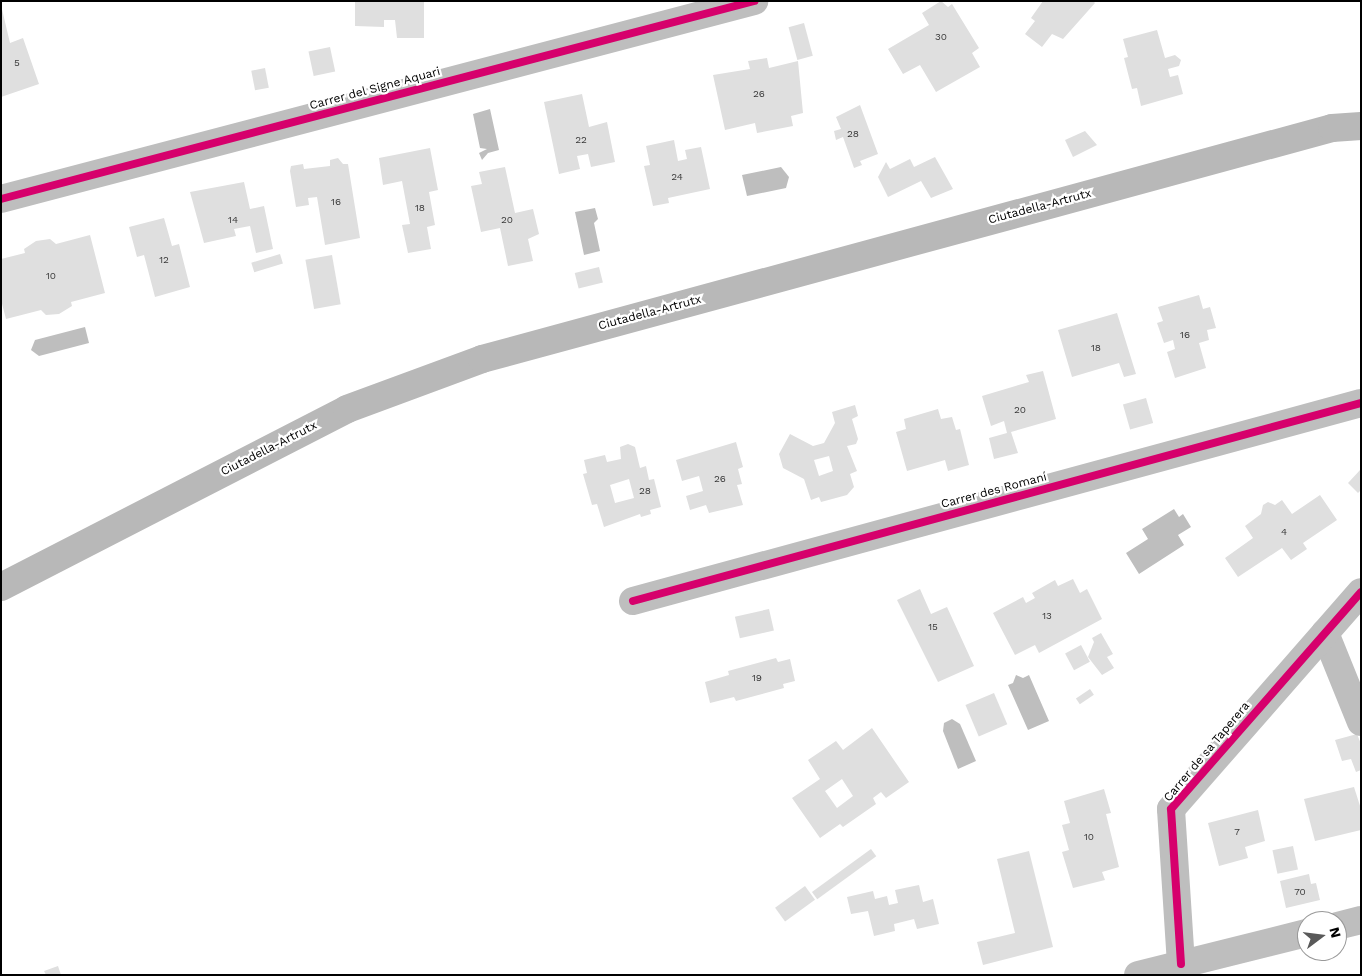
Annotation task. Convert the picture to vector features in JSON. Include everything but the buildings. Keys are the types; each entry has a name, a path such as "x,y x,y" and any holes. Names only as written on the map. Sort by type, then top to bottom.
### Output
{"main road":[{"path":"1332,128 1361,107"},
{"path":"1332,128 1361,126"},
{"name":"Ciutadella-Artrutx","path":"1,587 347,408 482,359 1332,128"}],"street":[{"name":"Carrer del Signe Aquari","path":"1,199 754,1"},
{"name":"Carrer des Romaní","path":"633,601 1361,403"},
{"name":"Carrer de sa Taperera","path":"1181,964 1171,809 1361,592"},
{"path":"1325,633 1361,722"},
{"path":"1347,924 1361,920"},
{"path":"1138,975 1297,935"}],"shaded area":[{"path":"490,109 499,150 488,153 482,160 479,153 487,149 480,148 473,114"},
{"path":"781,167 789,177 786,188 747,196 742,175"},
{"path":"595,208 598,219 594,223 600,251 584,255 575,212"},
{"path":"85,327 89,343 39,356 31,350 35,340"},
{"path":"1174,509 1179,517 1183,514 1191,527 1178,535 1184,545 1139,574 1126,553 1148,539 1142,529"},
{"path":"1016,675 1023,678 1029,675 1049,721 1028,730 1008,685 1013,683"},
{"path":"952,719 960,724 976,761 958,769 943,731 944,723"}],"cycle path":[{"path":"1,199 754,1"},
{"path":"633,601 1361,403"},
{"path":"1181,964 1171,809 1361,592"}]}
